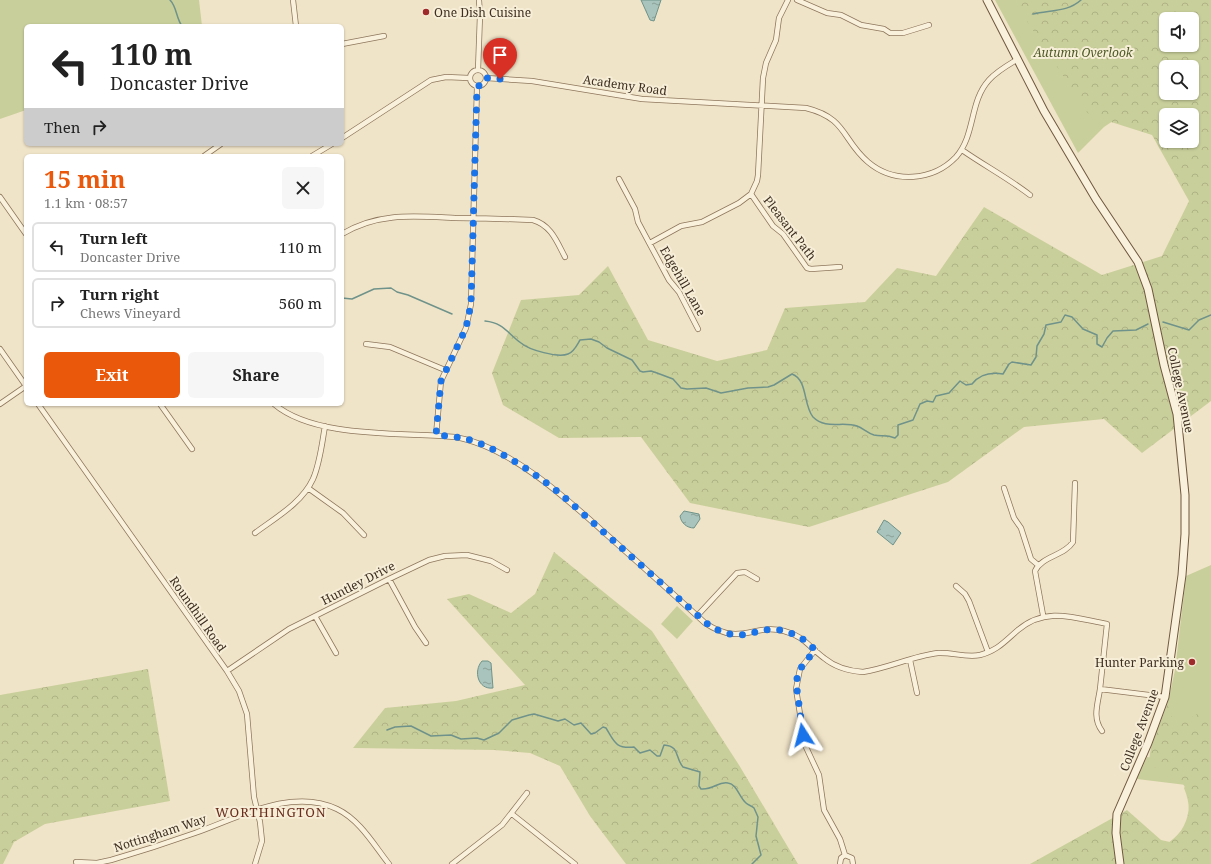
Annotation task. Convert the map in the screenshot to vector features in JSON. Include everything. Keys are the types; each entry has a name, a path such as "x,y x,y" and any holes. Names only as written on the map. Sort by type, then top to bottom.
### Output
{"street":[{"path":"293,0 296,24"},
{"path":"478,70 480,15 479,0"},
{"path":"650,243 681,226 702,222 739,204 751,194 758,175 764,71 776,40 779,18 788,0"},
{"path":"797,0 827,13 840,15 861,25 884,29 890,33 904,33 929,25"},
{"name":"College Avenue","path":"987,0 1044,110 1096,199 1138,262 1148,289 1164,366 1177,414 1185,506 1185,534 1182,575 1165,697 1148,743 1117,814 1116,833 1120,864"},
{"path":"344,44 384,36"},
{"path":"1018,59 995,74 983,88 976,102 970,133 962,150 992,171 1006,177 1030,195"},
{"path":"478,70 484,73 486,78 484,83 477,87 472,85 469,78 471,73 478,70"},
{"path":"344,136 431,80 446,77 469,78"},
{"name":"Academy Road","path":"486,78 532,81 642,99 806,108 824,114 839,125 867,161 890,174 910,177 932,173 952,160 962,150"},
{"path":"436,435 439,391 445,370 460,340 469,316 471,295 477,87"},
{"path":"207,154 219,146"},
{"path":"315,154 329,146"},
{"name":"Edgehill Lane","path":"619,180 636,209 638,222 669,280 679,292 698,329"},
{"name":"Pleasant Path","path":"751,194 773,226 783,234 807,268 840,267"},
{"path":"0,197 24,231"},
{"path":"344,233 362,223 386,217 400,216 532,220 539,222 550,230 565,257"},
{"path":"366,344 390,347 445,370"},
{"path":"0,349 24,383"},
{"path":"0,404 24,387"},
{"name":"Roundhill Road","path":"39,406 227,671 239,691 247,714 256,810 262,841 255,864"},
{"path":"161,406 192,449"},
{"path":"277,406 298,419 325,426 375,434 436,435 466,439 489,447 542,480 563,496 712,628 730,634 751,634 774,629 785,632 805,640 832,664 851,671 872,670 937,653 972,656 988,652 1006,642 1024,625 1043,615 1065,616 1108,624 1096,715 1096,721 1102,731"},
{"path":"255,533 296,501 308,488 316,469 325,426"},
{"path":"1043,615 1035,575 1038,565 1068,548 1073,542 1075,483"},
{"path":"308,488 343,513 364,535"},
{"path":"1004,488 1014,518 1021,528 1031,559 1038,565"},
{"name":"Huntley Drive","path":"227,671 272,640 315,616 429,560 456,554 479,557 507,570"},
{"path":"697,616 737,573 745,572 757,579"},
{"path":"388,579 415,627 426,643"},
{"path":"956,586 965,594 969,601 988,652"},
{"path":"315,616 336,653"},
{"path":"815,650 800,669 796,689 805,745 819,775 824,810 840,839 845,855 852,858 853,864"},
{"path":"910,660 917,694"},
{"path":"1100,688 1165,697"},
{"path":"452,864 496,830 512,814 527,793"},
{"name":"Nottingham Way","path":"76,862 97,863 111,860 195,833 256,810 302,801 314,802 337,809 356,823 389,864"},
{"path":"512,814 575,864"},
{"path":"840,864 841,858 845,855"}],"green space":[{"path":"0,0 199,0 202,24 24,24 24,111 0,119"},
{"name":"Autumn Overlook","path":"995,0 1188,0 1167,12 1159,12 1159,16 1151,21 1116,119 1104,127 1078,153"},
{"path":"1013,0 1211,0 1211,401 1142,453 1104,419 1024,427 948,482 809,527 690,503 641,437 559,438 503,405 492,373 521,300 579,295 608,266 648,340 717,361 767,350 785,308 865,302 897,268 936,276 984,207 1102,275 1162,256 1189,201 1159,148 1199,148 1199,108 1159,108 1159,147 1152,135 1089,115"},
{"path":"554,552 652,631 739,765 798,864 626,864 590,816 560,766 530,753 494,750 353,748 385,708 456,701 525,685 447,599 469,594 511,613 535,594"},
{"path":"1211,565 1211,864 1154,853 1179,834 1188,819 1188,800 1184,788 1186,785 1137,779 1147,757 1160,759 1168,702 1175,670 1186,576"},
{"path":"677,606 693,621 677,639 661,624"},
{"path":"148,669 170,801 45,824 14,842 3,864 0,864 0,695"},
{"path":"1168,702 1172,713 1172,723 1174,725 1180,724 1199,713 1206,720 1211,732 1211,864 1030,864 1127,810 1161,840 1170,842 1177,836 1186,820 1189,802 1187,793 1183,784 1177,777 1163,770 1148,766 1151,747"}],"water":[{"path":"641,0 661,0 654,21 650,20"},
{"path":"684,511 699,514 700,519 694,528 691,528 683,523 680,516"},
{"path":"884,520 901,533 893,545 877,532"},
{"path":"482,661 488,661 491,663 493,688 484,686 478,679 479,665"}],"waterway":[{"path":"170,0 181,24"},
{"path":"1033,14 1065,9 1081,0"},
{"path":"344,298 352,299 374,289 391,288 397,292 408,295 452,314"},
{"path":"485,321 501,326 525,346 537,351 551,354 568,354 574,350 580,340 591,339 632,360 640,371 651,371 673,379 681,388 706,388 721,393 748,388 768,387 792,374 801,382 810,412 818,421 829,424 851,425 859,427 874,435 895,438 898,435 898,425 913,420 920,404 927,401 933,402 936,396 949,393 960,381 966,385 972,384 986,374 1003,374 1012,362 1031,365 1036,357 1037,346 1044,334 1046,325 1061,322 1065,315 1072,317 1083,329 1097,335 1097,344 1102,347 1113,331 1136,330 1148,324"},
{"path":"1163,322 1189,330 1199,320 1211,315"},
{"path":"387,730 395,727 411,726 431,736 451,735 461,739 477,738 484,740 499,733 512,720 534,714 558,721 565,719 574,725 581,723 591,734 603,727 606,728 616,743 623,747 634,747 640,753 650,750 657,756 660,756 664,745 669,746 675,750 683,767 700,772 699,786 701,789 709,788 721,783 731,784 736,788 746,803 754,808 758,817 756,836 761,855 752,864"}],"place":[{"name":"One Dish Cuisine","path":"426,12"},
{"name":"Hunter Parking","path":"1192,662"}],"district":[{"name":"WORTHINGTON","path":"271,812"}],"route":[{"path":"500,79 486,78 486,81 482,85 477,87 471,304 466,328 441,381 436,435 466,439 489,447 554,488 712,628 730,634 739,635 774,629 797,636 810,644 815,650 800,669 796,682 803,735"}]}
